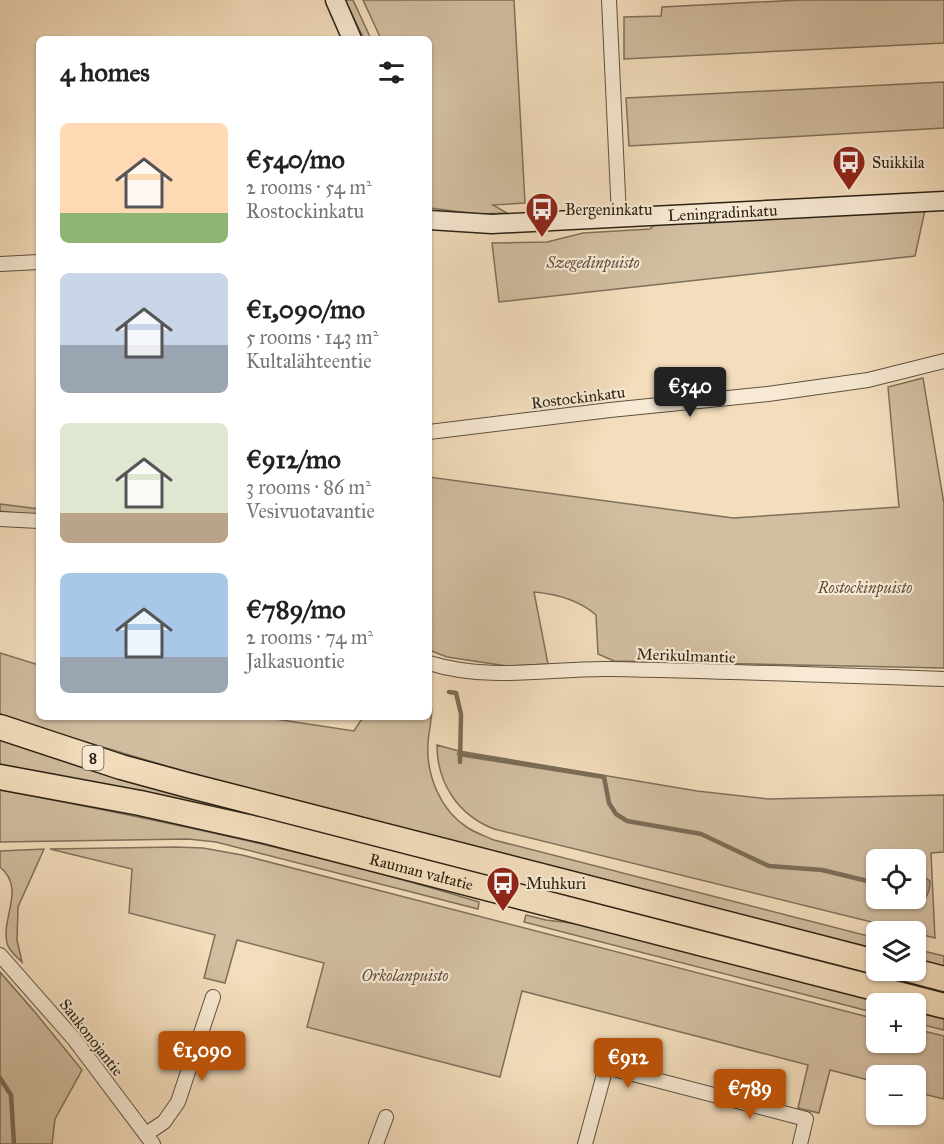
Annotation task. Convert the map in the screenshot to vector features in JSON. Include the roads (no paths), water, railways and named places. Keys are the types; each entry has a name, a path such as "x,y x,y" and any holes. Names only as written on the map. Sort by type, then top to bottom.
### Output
{"highway":[{"name":"Rauman valtatie","path":"0,727 121,767 187,785 866,959"},
{"name":"Rauman valtatie","path":"0,777 140,803 261,830 944,1006"},
{"path":"926,974 944,979"}],"street":[{"path":"335,0 351,36"},
{"path":"609,0 619,218"},
{"name":"Leningradinkatu","path":"432,220 492,224 944,201"},
{"path":"0,264 36,262"},
{"name":"Rostockinkatu","path":"432,432 768,394 868,380 944,361"},
{"path":"0,519 36,521"},
{"name":"Merikulmantie","path":"432,664 465,672 494,674 609,669 944,679"},
{"name":"Saukonojantie","path":"0,955 74,1039 150,1139"},
{"path":"150,1139 178,1102 213,997"},
{"path":"585,1144 606,1067 806,1119 800,1144"},
{"path":"376,1144 386,1117"}],"waterway":[{"path":"449,692 456,693 461,714 460,762"},
{"path":"459,754 604,777 609,803 616,814 627,821 701,834 769,866 822,870 866,881"},
{"path":"0,1078 11,1095 14,1144"}],"place":[{"name":"Suikkila","path":"849,191"},
{"name":"Bergeninkatu","path":"542,238"},
{"name":"Muhkuri","path":"503,912"}],"park label":[{"name":"Szegedinpuisto","path":"593,262"},
{"name":"Rostockinpuisto","path":"865,587"},
{"name":"Orkolanpuisto","path":"405,975"}]}
